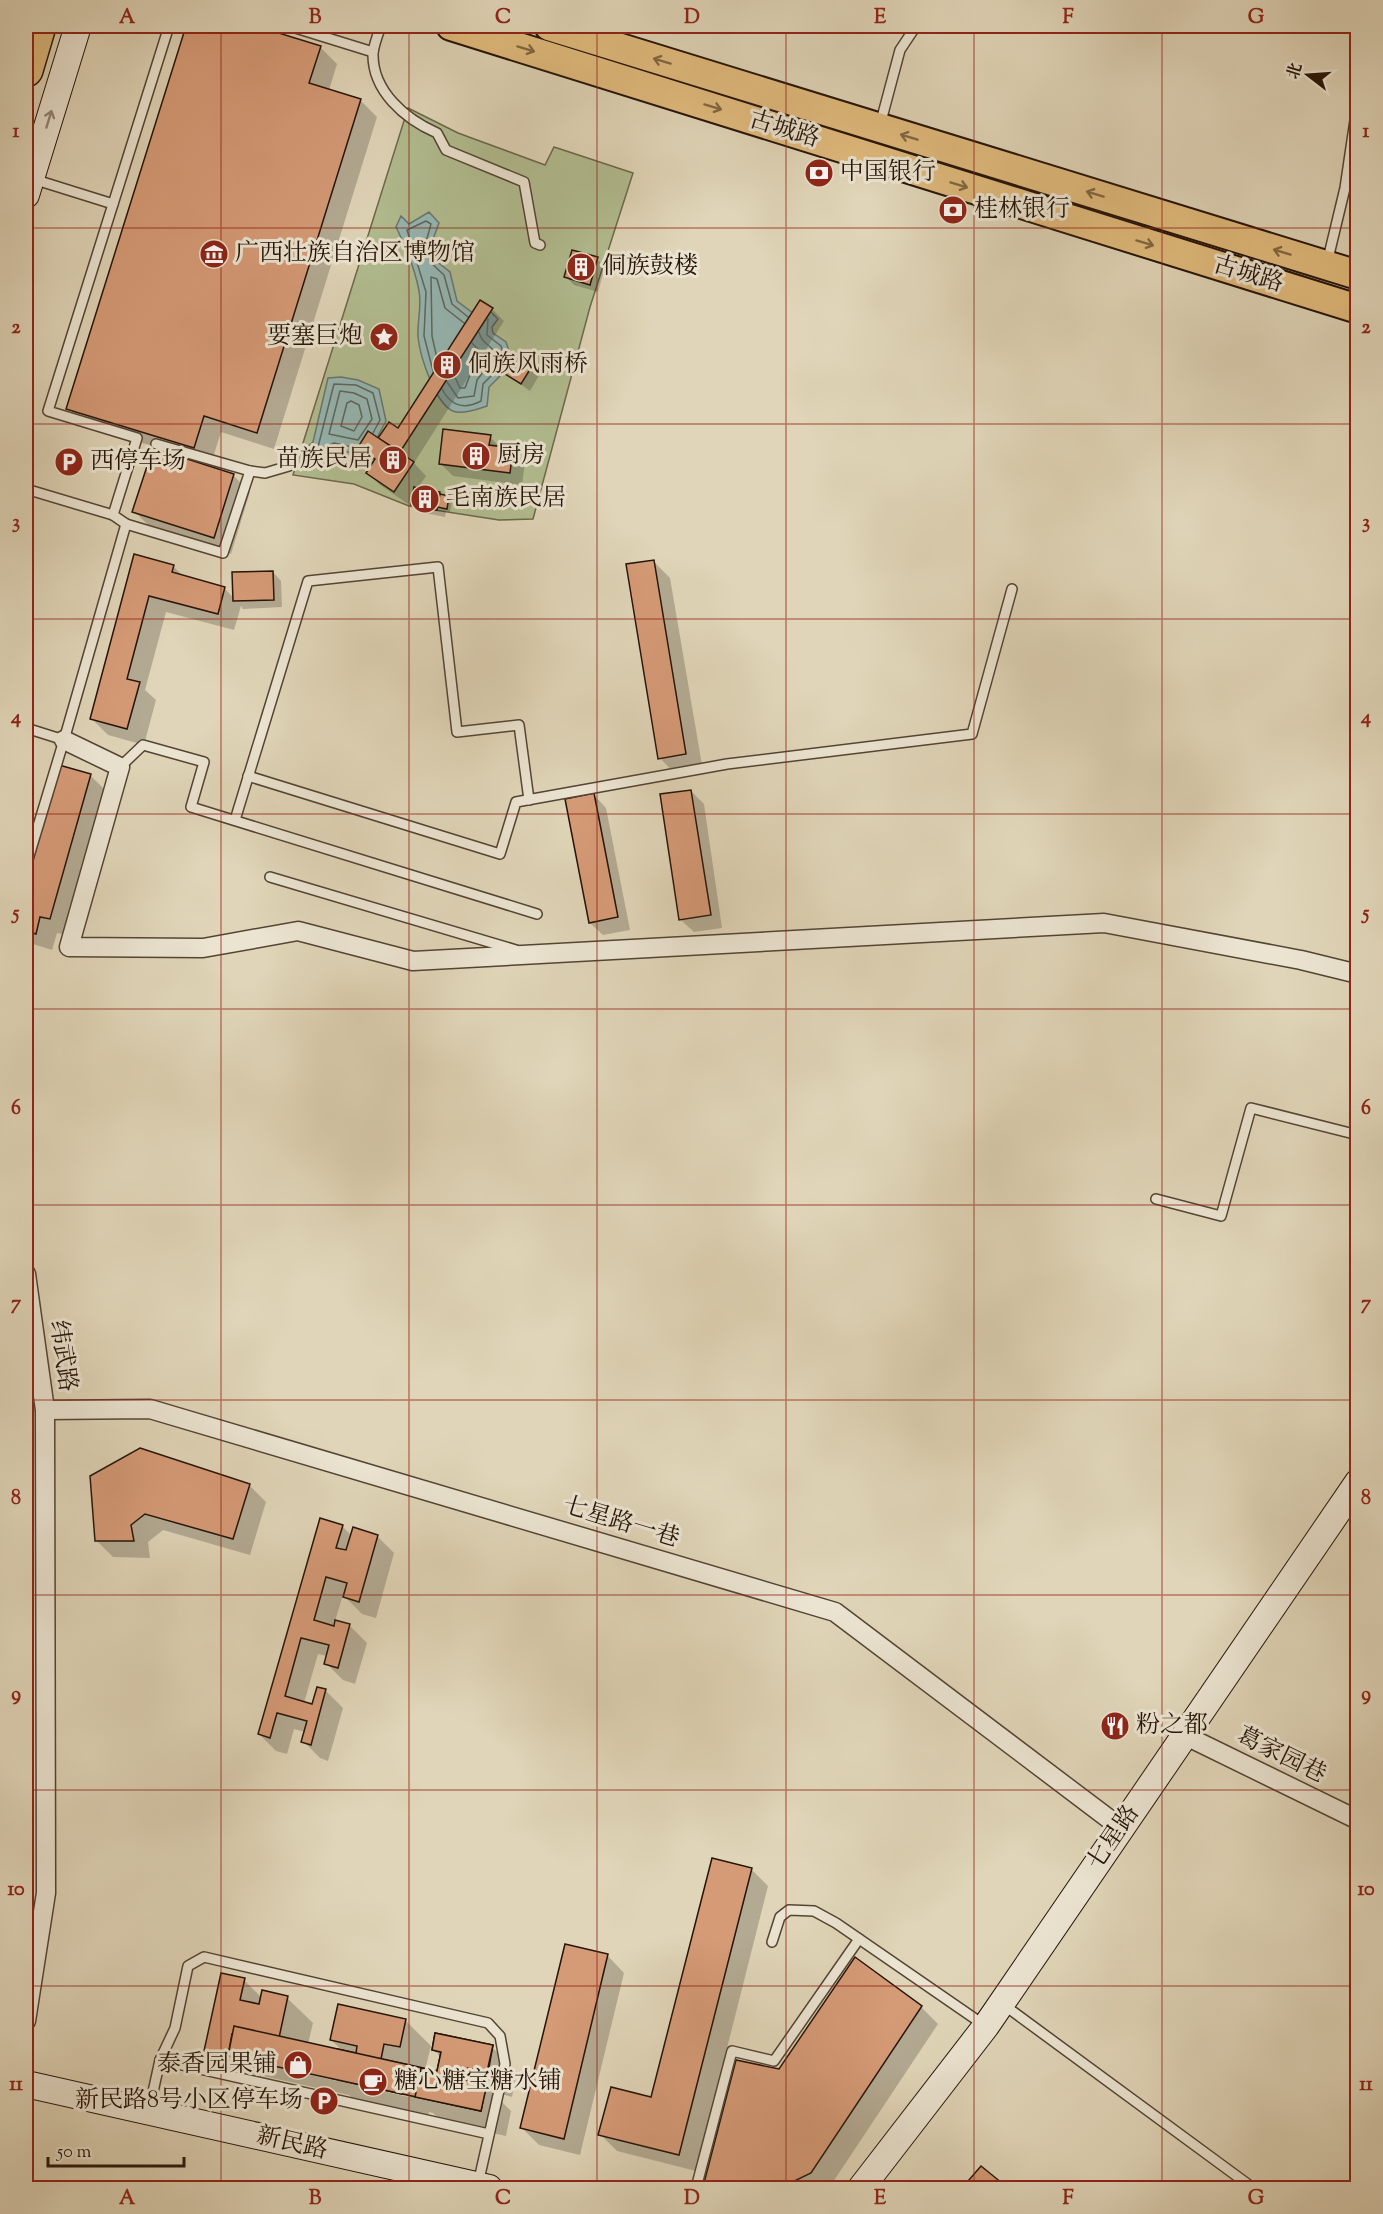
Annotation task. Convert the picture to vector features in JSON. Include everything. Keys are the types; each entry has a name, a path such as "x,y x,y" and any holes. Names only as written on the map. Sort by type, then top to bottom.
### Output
{"highway":[{"path":"26,70 39,26"}],"main road":[{"path":"28,187 78,26"},
{"name":"古城路","path":"451,26 1358,309"},
{"name":"古城路","path":"549,26 1358,275"},
{"name":"七星路","path":"861,2188 986,2026 1358,1482"},
{"name":"新民路","path":"26,2084 483,2187"}],"street":[{"path":"64,740 120,767 69,946 203,948 298,931 413,961 1104,923 1301,960 1358,974"},
{"name":"纬武路","path":"26,1274 45,1410 46,1893 26,2021"},
{"name":"七星路一巷","path":"45,1410 150,1408 835,1612 1121,1828"},
{"name":"葛家园巷","path":"1184,1735 1358,1820"}],"lane":[{"path":"113,515 137,438 48,411 169,26"},
{"path":"289,26 374,52"},
{"path":"381,26 374,52 374,66 379,83 399,109 414,123 437,133 446,150 524,182 535,243 540,245"},
{"path":"879,128 900,50 916,26"},
{"path":"1357,26 1358,44"},
{"path":"1327,266 1345,188 1358,99"},
{"path":"28,187 113,204"},
{"path":"156,444 250,471 265,473 290,466"},
{"path":"26,489 113,515 126,524 223,553 250,471"},
{"path":"26,866 126,524"},
{"path":"235,820 308,581 438,567 457,732 519,724 528,800"},
{"path":"248,777 500,854 516,802 727,764 972,734 1012,589"},
{"path":"26,728 64,740"},
{"path":"120,767 143,745 204,762 191,807 537,914"},
{"path":"270,877 530,955"},
{"path":"1156,1199 1221,1216 1251,1108 1358,1135"},
{"path":"772,1942 780,1917 789,1910 814,1911 986,2026"},
{"path":"696,2188 732,2051 774,2061 859,1939"},
{"path":"148,2112 160,2060 175,2028 188,1966 204,1957 488,2023 500,2036 505,2064 489,2134 483,2187"},
{"path":"1002,2003 1253,2188"},
{"path":"160,2060 489,2134"}],"green space":[{"path":"408,108 458,133 545,165 554,147 633,173 590,307 533,519 499,520 409,506 354,484 293,475"}],"water":[{"path":"429,212 439,223 432,242 435,260 450,272 457,301 473,313 491,312 498,319 492,327 493,333 506,342 511,357 500,376 489,387 487,406 468,412 456,412 449,408 442,401 430,380 418,337 419,291 410,258 396,227 401,216 409,224"},
{"path":"341,377 358,380 379,389 386,421 373,445 362,455 334,449 301,463 305,449 313,442 328,378"}],"building":[{"name":"广西壮族自治区博物馆","path":"186,26 256,26 321,46 309,83 361,99 257,433 204,416 194,448 66,409"},
{"name":"侗族鼓楼","path":"572,250 598,257 590,285 564,277"},
{"name":"侗族风雨桥","path":"480,300 493,308 400,452 378,438 389,422 398,428"},
{"path":"521,354 534,363 521,384 502,372 511,358 516,361"},
{"name":"厨房","path":"443,429 491,435 489,445 513,448 510,473 439,464"},
{"name":"苗族民居","path":"368,431 414,462 394,492 366,473 375,459 358,447"},
{"path":"153,448 234,474 214,538 132,512"},
{"name":"毛南族民居","path":"414,487 440,492 437,510 411,505"},
{"path":"440,494 449,496 447,509 437,507"},
{"path":"134,554 174,565 172,572 225,587 218,614 149,596 127,679 140,682 127,729 90,719"},
{"path":"654,560 686,754 658,759 626,564"},
{"path":"273,571 274,600 233,601 232,572"},
{"path":"59,765 91,774 50,919 40,917 36,934 26,931 26,886"},
{"path":"691,790 711,915 679,920 660,794"},
{"path":"594,793 618,917 589,923 565,799"},
{"path":"140,1448 250,1484 233,1539 145,1514 131,1525 134,1541 95,1541 90,1476"},
{"path":"320,1518 343,1525 336,1548 346,1550 353,1527 378,1535 359,1602 343,1597 347,1583 326,1577 314,1620 334,1626 335,1620 350,1624 338,1668 324,1664 329,1645 301,1638 285,1696 312,1704 317,1687 326,1689 311,1745 301,1742 307,1721 277,1713 270,1738 258,1734"},
{"path":"712,1858 752,1868 679,2155 598,2135 611,2087 651,2097"},
{"path":"565,1944 608,1954 564,2139 520,2128"},
{"path":"855,1957 922,2006 811,2173 780,2188 727,2188 704,2183 736,2060 779,2069"},
{"path":"221,1973 245,1978 240,2000 259,2004 262,1990 288,1996 274,2061 248,2055 251,2038 232,2034 228,2056 204,2051"},
{"path":"338,2004 406,2019 400,2047 384,2044 381,2059 409,2065 402,2094 330,2078 337,2049 356,2053 357,2046 330,2040"},
{"path":"234,2026 437,2071 441,2052 432,2050 435,2033 493,2045 481,2111 228,2056"},
{"path":"435,2033 493,2045 487,2072 468,2068 465,2080 487,2084 481,2111 415,2097 421,2068 437,2071 441,2052 432,2050"},
{"path":"981,2166 1008,2188 962,2188"}],"place":[{"name":"中国银行","path":"819,173"},
{"name":"桂林银行","path":"953,210"},
{"name":"广西壮族自治区博物馆","path":"214,254"},
{"name":"侗族鼓楼","path":"581,267"},
{"name":"要塞巨炮","path":"384,337"},
{"name":"侗族风雨桥","path":"447,365"},
{"name":"厨房","path":"476,456"},
{"name":"苗族民居","path":"393,460"},
{"name":"西停车场","path":"69,462"},
{"name":"毛南族民居","path":"425,499"},
{"name":"粉之都","path":"1115,1726"},
{"name":"泰香园果铺","path":"298,2065"},
{"name":"糖心糖宝糖水铺","path":"373,2082"},
{"name":"新民路8号小区停车场","path":"324,2101"}]}
